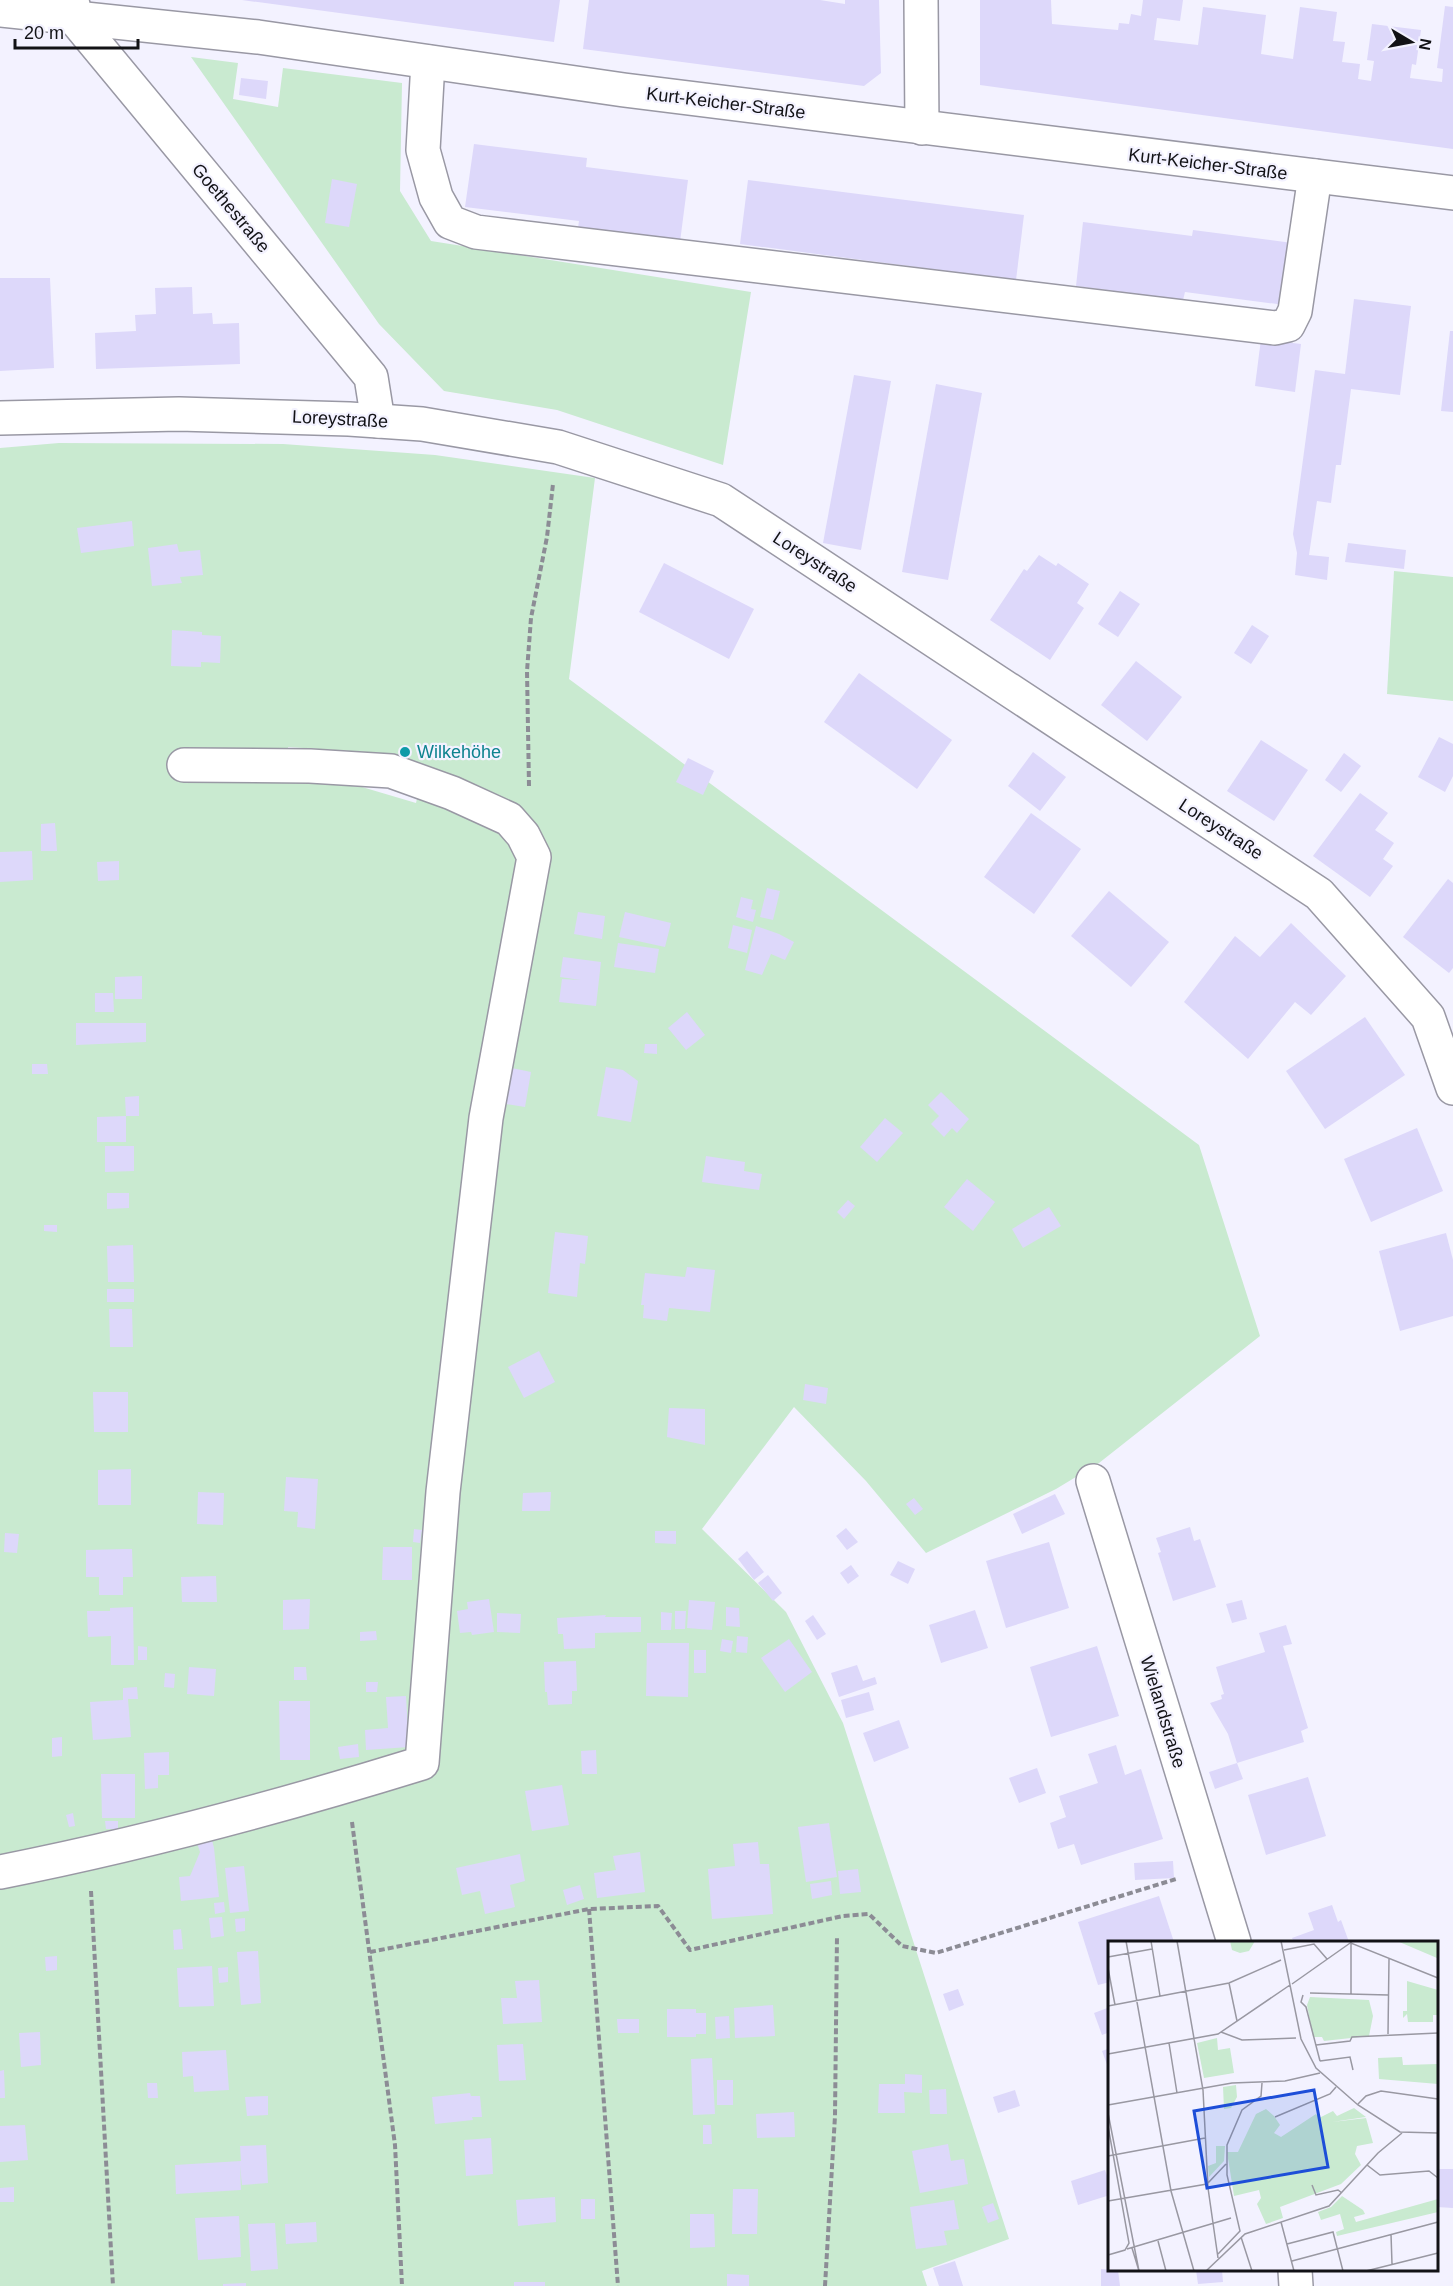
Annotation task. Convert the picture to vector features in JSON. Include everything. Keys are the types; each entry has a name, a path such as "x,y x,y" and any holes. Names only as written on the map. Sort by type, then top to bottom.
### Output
{"street":[{"path":"921,0 922,128"},
{"name":"Kurt-Keicher-Straße","path":"0,10 74,9 624,90 1453,193"},
{"name":"Goethestraße","path":"74,9 371,377 378,421"},
{"path":"428,62 423,150 436,197 450,222 476,232 1275,328 1288,325 1295,311 1315,176"},
{"name":"Loreystraße","path":"0,418 179,414 422,424 558,447 721,500 1319,894 1428,1017 1453,1089"},
{"path":"0,1872 89,1854 346,1787 422,1763 443,1492 486,1118 534,857 523,835 509,819 452,793 391,771 310,766 183,765"},
{"name":"Wielandstraße","path":"1093,1481 1234,1941"},
{"path":"1295,2271 1296,2286"}],"path":[{"path":"529,794 527,671 531,618 547,537 558,447"},
{"path":"346,1787 395,2145 402,2286"},
{"path":"89,1854 113,2286"},
{"path":"370,1952 589,1909 658,1906 690,1950 843,1916 869,1914 902,1946 936,1953 1211,1868"},
{"path":"589,1909 618,2286"},
{"path":"825,2286 835,2116 837,1936"}],"green space":[{"path":"191,57 238,63 233,99 278,107 283,68 402,83 400,191 431,241 751,292 723,465 557,410 444,391 379,324"},
{"path":"59,443 283,444 435,455 595,478 569,679 1199,1145 1260,1336 1099,1463 1056,1489 926,1553 866,1481 794,1407 702,1529 786,1612 843,1723 1009,2239 922,2271 927,2286 0,2286 0,448","holes":["288,747 381,753 424,768 416,803 362,787 290,780"]},
{"path":"1394,571 1453,577 1453,701 1387,694"}],"building":[{"path":"242,0 560,0 554,42"},
{"path":"589,0 820,0 845,4 845,0 879,0 881,73 864,86 583,49"},
{"path":"980,0 1051,0 1052,24 1118,30 1119,23 1129,24 1131,14 1141,16 1143,0 1183,0 1180,21 1157,18 1154,40 1198,45 1203,7 1266,15 1261,54 1293,59 1300,7 1337,12 1333,41 1345,42 1342,62 1360,64 1358,79 1371,81 1374,61 1367,60 1372,24 1421,30 1416,65 1412,64 1410,78 1442,82 1443,69 1437,68 1445,6 1453,7 1453,149 980,85"},
{"path":"241,78 268,81 266,99 239,95"},
{"path":"474,144 587,158 586,167 688,180 680,242 578,228 579,221 465,207"},
{"path":"332,179 357,184 349,227 325,223"},
{"path":"748,180 1024,215 1016,280 740,244"},
{"path":"1083,222 1192,236 1193,230 1300,244 1292,306 1185,292 1183,300 1076,286"},
{"path":"0,278 50,278 54,368 0,371"},
{"path":"192,287 193,314 212,313 213,324 239,323 240,364 96,369 95,333 136,331 135,315 156,314 155,288"},
{"path":"1354,299 1411,306 1400,395 1351,389 1341,465 1336,465 1331,503 1317,501 1309,555 1329,557 1327,580 1295,575 1297,553 1293,534 1315,370 1345,374"},
{"path":"1450,331 1453,331 1453,412 1441,411"},
{"path":"1261,339 1301,344 1295,392 1255,386"},
{"path":"854,375 891,381 861,550 823,543"},
{"path":"936,384 982,393 948,580 902,572"},
{"path":"132,521 134,546 81,553 77,528"},
{"path":"1348,543 1406,550 1404,569 1345,562"},
{"path":"177,544 179,552 200,550 203,575 180,577 182,583 152,586 148,548"},
{"path":"1039,555 1056,566 1058,563 1089,584 1077,603 1084,608 1050,660 990,620 1024,569 1027,571"},
{"path":"664,563 754,609 729,659 639,612"},
{"path":"1120,591 1140,604 1118,637 1098,624"},
{"path":"1252,625 1269,636 1251,664 1234,653"},
{"path":"172,630 221,636 220,663 201,662 201,667 171,666"},
{"path":"1136,661 1182,697 1147,741 1101,705"},
{"path":"859,673 952,740 917,789 824,722"},
{"path":"1439,737 1453,744 1453,776 1445,792 1418,777"},
{"path":"1261,740 1308,770 1274,821 1227,791"},
{"path":"1033,752 1066,777 1040,811 1008,786"},
{"path":"1344,753 1361,766 1341,792 1325,780"},
{"path":"688,758 714,771 703,795 676,782"},
{"path":"1360,793 1388,813 1375,830 1394,843 1383,859 1393,866 1370,897 1313,856"},
{"path":"1031,813 1081,849 1034,914 984,877"},
{"path":"55,823 57,851 41,851 41,824"},
{"path":"32,851 33,880 0,882 0,852"},
{"path":"119,861 119,880 98,881 97,862"},
{"path":"1448,879 1453,883 1453,968 1449,973 1403,937"},
{"path":"767,888 780,891 773,920 760,917"},
{"path":"1109,891 1169,942 1131,987 1071,936"},
{"path":"741,897 753,900 751,909 756,910 753,922 736,917"},
{"path":"578,912 605,916 602,939 574,934"},
{"path":"625,912 671,923 665,947 619,937"},
{"path":"1291,923 1346,976 1311,1015 1295,1002 1248,1059 1184,1002 1235,936 1260,957"},
{"path":"733,925 752,930 747,953 728,948"},
{"path":"756,926 794,942 785,960 771,954 762,975 745,970"},
{"path":"618,943 659,949 655,973 614,967"},
{"path":"563,957 601,962 596,1006 559,1002 562,979 581,980 560,977"},
{"path":"142,976 142,999 115,999 115,977"},
{"path":"95,993 113,993 114,1012 95,1012"},
{"path":"687,1012 705,1035 686,1050 668,1028"},
{"path":"1365,1017 1405,1075 1325,1129 1286,1071"},
{"path":"76,1023 146,1023 146,1042 76,1045"},
{"path":"645,1044 657,1044 657,1054 644,1053"},
{"path":"32,1064 47,1064 48,1074 32,1074"},
{"path":"606,1067 623,1070 638,1081 631,1122 597,1116"},
{"path":"512,1068 531,1072 525,1107 506,1104"},
{"path":"941,1092 969,1119 957,1133 952,1128 944,1137 931,1124 939,1116 928,1105"},
{"path":"139,1096 139,1116 126,1116 125,1097"},
{"path":"126,1116 126,1142 97,1142 97,1117"},
{"path":"885,1118 903,1133 877,1162 860,1147"},
{"path":"1417,1128 1443,1191 1371,1222 1344,1159"},
{"path":"105,1146 134,1146 134,1171 105,1172"},
{"path":"706,1156 745,1162 744,1171 762,1174 759,1190 702,1182"},
{"path":"967,1179 995,1202 973,1231 944,1207"},
{"path":"107,1193 129,1193 129,1208 107,1209"},
{"path":"848,1200 855,1206 844,1219 837,1212"},
{"path":"1049,1207 1061,1226 1023,1248 1012,1229"},
{"path":"44,1225 57,1225 57,1232 44,1231"},
{"path":"555,1232 588,1236 585,1264 580,1263 577,1297 548,1293"},
{"path":"1446,1233 1453,1260 1453,1316 1400,1331 1379,1251"},
{"path":"133,1245 134,1282 108,1282 107,1246"},
{"path":"687,1267 715,1270 710,1312 669,1308 667,1321 643,1318 644,1305 641,1305 645,1273 685,1277"},
{"path":"107,1289 134,1289 134,1302 107,1302"},
{"path":"109,1309 132,1309 133,1347 110,1347"},
{"path":"539,1351 555,1382 524,1398 508,1367"},
{"path":"805,1384 828,1388 826,1404 803,1400"},
{"path":"93,1392 128,1392 128,1432 94,1432"},
{"path":"669,1408 705,1409 705,1445 667,1437"},
{"path":"131,1469 131,1505 98,1505 98,1470"},
{"path":"286,1477 318,1479 315,1529 297,1527 298,1512 284,1511"},
{"path":"198,1492 224,1493 223,1525 197,1524"},
{"path":"551,1492 550,1511 522,1511 523,1493"},
{"path":"1055,1494 1065,1514 1022,1534 1013,1514"},
{"path":"914,1498 923,1509 915,1515 906,1504"},
{"path":"1190,1527 1194,1541 1200,1539 1216,1587 1173,1601 1158,1553 1161,1552 1156,1538"},
{"path":"846,1528 858,1542 847,1550 836,1536"},
{"path":"414,1529 422,1530 420,1543 413,1542"},
{"path":"655,1531 676,1531 676,1544 655,1543"},
{"path":"5,1533 19,1534 17,1553 4,1552"},
{"path":"1049,1542 1069,1608 1006,1628 986,1561"},
{"path":"383,1547 412,1547 412,1580 382,1580"},
{"path":"132,1549 133,1577 123,1577 123,1595 99,1595 99,1577 86,1577 86,1550"},
{"path":"747,1551 764,1572 754,1580 738,1559"},
{"path":"898,1561 915,1569 908,1584 890,1575"},
{"path":"851,1565 859,1576 848,1584 840,1573"},
{"path":"768,1575 782,1593 773,1601 758,1583"},
{"path":"216,1576 217,1602 182,1602 181,1577"},
{"path":"310,1599 309,1629 283,1630 283,1600"},
{"path":"489,1599 494,1632 472,1635 471,1632 460,1633 457,1611 468,1609 467,1602"},
{"path":"689,1600 715,1602 712,1630 687,1628"},
{"path":"1242,1600 1247,1619 1232,1623 1226,1604"},
{"path":"133,1607 134,1665 111,1665 111,1636 88,1637 87,1611 110,1611 110,1608"},
{"path":"726,1607 739,1608 740,1627 726,1626"},
{"path":"975,1610 988,1648 941,1663 929,1625"},
{"path":"675,1611 686,1611 685,1629 675,1629"},
{"path":"661,1612 672,1613 671,1630 661,1630"},
{"path":"497,1613 521,1614 520,1633 497,1632"},
{"path":"606,1615 605,1617 641,1617 641,1632 595,1633 595,1648 564,1649 563,1634 558,1634 557,1618"},
{"path":"813,1615 826,1634 817,1640 805,1621"},
{"path":"1286,1625 1292,1644 1283,1646 1308,1728 1301,1731 1304,1742 1237,1763 1228,1734 1210,1703 1222,1699 1221,1695 1224,1694 1216,1667 1265,1652 1259,1633"},
{"path":"376,1631 377,1640 360,1641 360,1632"},
{"path":"737,1636 748,1637 747,1653 736,1652"},
{"path":"722,1639 733,1641 731,1653 720,1651"},
{"path":"789,1639 812,1672 785,1692 761,1658"},
{"path":"647,1643 689,1643 688,1697 646,1696"},
{"path":"138,1646 147,1647 147,1660 138,1660"},
{"path":"1097,1646 1119,1716 1051,1737 1030,1667"},
{"path":"694,1650 706,1650 706,1673 694,1673"},
{"path":"576,1661 577,1691 572,1691 572,1704 548,1705 544,1662"},
{"path":"857,1665 863,1681 875,1677 877,1684 839,1697 831,1673"},
{"path":"189,1667 216,1669 214,1696 187,1694"},
{"path":"294,1667 306,1667 307,1680 294,1680"},
{"path":"165,1673 175,1674 174,1688 164,1687"},
{"path":"366,1682 378,1682 377,1692 366,1692"},
{"path":"137,1687 138,1699 128,1699 131,1737 93,1740 90,1702 123,1700 123,1688"},
{"path":"869,1692 874,1710 846,1718 841,1700"},
{"path":"406,1696 409,1747 366,1750 365,1730 388,1728 386,1697"},
{"path":"279,1701 310,1701 310,1760 280,1760"},
{"path":"899,1720 909,1748 874,1762 863,1733"},
{"path":"62,1737 62,1756 52,1757 52,1738"},
{"path":"358,1744 359,1757 340,1759 338,1747"},
{"path":"1116,1745 1125,1775 1141,1769 1163,1839 1081,1865 1074,1844 1058,1849 1050,1823 1066,1817 1059,1796 1098,1783 1088,1754"},
{"path":"596,1750 597,1774 582,1774 581,1751"},
{"path":"169,1752 169,1775 158,1775 158,1788 145,1789 144,1753"},
{"path":"1237,1763 1243,1779 1215,1789 1209,1772"},
{"path":"1037,1768 1046,1793 1019,1803 1009,1778"},
{"path":"101,1774 135,1774 135,1818 102,1818"},
{"path":"1308,1777 1326,1836 1266,1855 1248,1795"},
{"path":"562,1785 569,1825 532,1831 525,1791"},
{"path":"73,1813 75,1826 69,1827 66,1815"},
{"path":"105,1821 118,1821 118,1829 106,1829"},
{"path":"829,1823 837,1877 806,1882 798,1827"},
{"path":"211,1836 219,1897 181,1901 179,1877 190,1876 200,1852 196,1840"},
{"path":"758,1842 760,1864 769,1864 773,1914 712,1919 708,1869 735,1866 733,1844"},
{"path":"640,1852 645,1892 597,1898 594,1873 616,1870 613,1856"},
{"path":"520,1854 525,1881 510,1885 515,1907 485,1914 480,1891 462,1895 456,1868"},
{"path":"1173,1861 1174,1878 1135,1880 1134,1863"},
{"path":"244,1866 249,1911 230,1913 225,1868"},
{"path":"858,1869 861,1892 840,1894 838,1871"},
{"path":"831,1881 832,1895 812,1899 810,1884"},
{"path":"580,1885 584,1899 567,1905 563,1890"},
{"path":"1159,1896 1174,1941 1108,1941 1108,1982 1098,1985 1078,1922"},
{"path":"224,1902 225,1912 215,1914 214,1903"},
{"path":"1332,1905 1338,1922 1341,1920 1349,1941 1294,1941 1292,1938 1314,1930 1308,1913"},
{"path":"222,1917 224,1936 211,1938 209,1918"},
{"path":"245,1918 245,1931 236,1932 235,1919"},
{"path":"181,1929 183,1949 174,1950 173,1930"},
{"path":"258,1951 261,2003 241,2005 237,1952"},
{"path":"57,1956 57,1970 46,1971 45,1957"},
{"path":"212,1966 214,2006 179,2007 177,1968"},
{"path":"228,1967 228,1982 219,1983 218,1968"},
{"path":"539,1980 542,2022 503,2024 501,1998 517,1998 515,1981"},
{"path":"958,1989 964,2005 949,2011 943,1994"},
{"path":"773,2005 775,2036 735,2038 734,2008"},
{"path":"1108,2008 1108,2033 1102,2035 1094,2013"},
{"path":"667,2009 696,2009 696,2013 706,2013 706,2034 696,2034 696,2037 667,2037"},
{"path":"729,2016 730,2038 716,2039 715,2017"},
{"path":"617,2019 639,2019 639,2033 618,2033"},
{"path":"40,2032 41,2065 21,2067 19,2033"},
{"path":"523,2044 526,2080 499,2081 497,2045"},
{"path":"1108,2049 1108,2067 1102,2051"},
{"path":"226,2050 229,2090 194,2092 193,2076 183,2077 182,2052"},
{"path":"712,2058 715,2114 693,2115 691,2059"},
{"path":"4,2070 5,2098 0,2098 0,2071"},
{"path":"905,2074 922,2075 922,2093 904,2092 905,2113 878,2113 879,2084 905,2084"},
{"path":"717,2080 733,2080 733,2105 717,2105"},
{"path":"147,2083 157,2083 158,2098 148,2098"},
{"path":"946,2089 947,2114 930,2114 929,2090"},
{"path":"1015,2090 1020,2106 998,2113 993,2097"},
{"path":"470,2093 471,2096 480,2096 482,2117 435,2124 432,2097"},
{"path":"268,2096 268,2115 247,2116 245,2097"},
{"path":"794,2112 795,2137 757,2138 756,2114"},
{"path":"25,2125 28,2160 0,2162 0,2126"},
{"path":"703,2125 711,2125 712,2144 703,2144"},
{"path":"491,2138 493,2174 466,2176 464,2140"},
{"path":"948,2144 951,2161 964,2159 968,2184 920,2193 912,2151"},
{"path":"266,2145 268,2183 242,2185 240,2165 241,2190 176,2194 175,2165 241,2161 240,2146"},
{"path":"1438,2169 1453,2169 1453,2208 1438,2207"},
{"path":"1105,2170 1108,2178 1108,2196 1078,2205 1071,2181"},
{"path":"14,2187 14,2202 0,2202 0,2188"},
{"path":"733,2189 758,2189 757,2234 732,2234"},
{"path":"555,2197 556,2222 518,2226 516,2200"},
{"path":"581,2199 595,2199 595,2219 581,2219"},
{"path":"954,2200 959,2229 944,2231 947,2245 916,2249 910,2207"},
{"path":"993,2203 999,2219 988,2223 982,2207"},
{"path":"690,2214 714,2214 715,2247 690,2248"},
{"path":"239,2216 241,2257 198,2260 195,2218"},
{"path":"316,2222 317,2242 286,2244 285,2224"},
{"path":"275,2223 278,2269 251,2271 248,2224"},
{"path":"955,2261 963,2286 939,2286 933,2268"},
{"path":"1101,2269 1118,2271 1120,2286 1101,2286"},
{"path":"1196,2271 1222,2271 1223,2282 1198,2284"},
{"path":"727,2274 749,2275 749,2286 727,2286"},
{"path":"514,2282 545,2282 545,2286 514,2286"},
{"path":"246,2283 246,2286 223,2286 223,2284"}],"place":[{"name":"Wilkehöhe","path":"405,752"}]}
